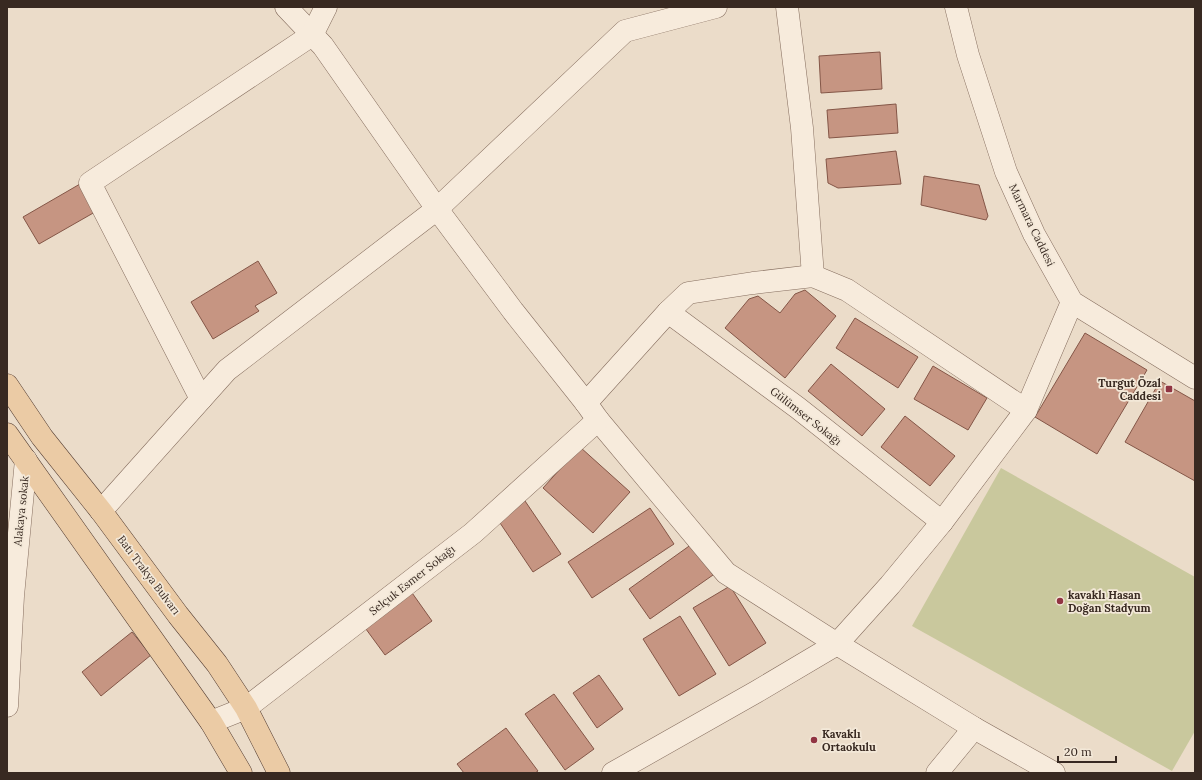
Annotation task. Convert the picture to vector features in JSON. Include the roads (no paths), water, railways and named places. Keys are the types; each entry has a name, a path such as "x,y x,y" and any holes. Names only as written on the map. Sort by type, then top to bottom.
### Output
{"main road":[{"name":"Batı Trakya Bulvarı","path":"7,385 42,436 217,664 246,708 279,773"},
{"path":"7,434 211,722 241,773"}],"street":[{"path":"286,7 323,46 437,209 513,311 592,411 726,573 837,644 974,728 1054,773"},
{"path":"201,400 90,183 312,35 326,7"},
{"path":"101,511 227,370 437,209 625,31 716,7"},
{"path":"787,7 802,128 813,276 847,290 1026,410"},
{"name":"Marmara Caddesi","path":"956,7 968,54 1006,172 1034,234 1072,302 1195,378"},
{"name":"Selçuk Esmer Sokağı","path":"211,722 246,708 473,533 592,411 668,312 688,293 813,276"},
{"path":"613,773 837,644 890,585 942,522 1026,410 1072,302"},
{"name":"Gülümser Sokağı","path":"668,312 798,408 942,522"},
{"name":"Alakaya sokak","path":"7,706 13,596 26,460"},
{"path":"937,773 974,728"}],"place":[{"name":"Turgut Özal Caddesi","path":"1169,389"},
{"name":"kavaklı Hasan Doğan Stadyum","path":"1060,601"},
{"name":"Kavaklı Ortaokulu","path":"814,740"}]}
